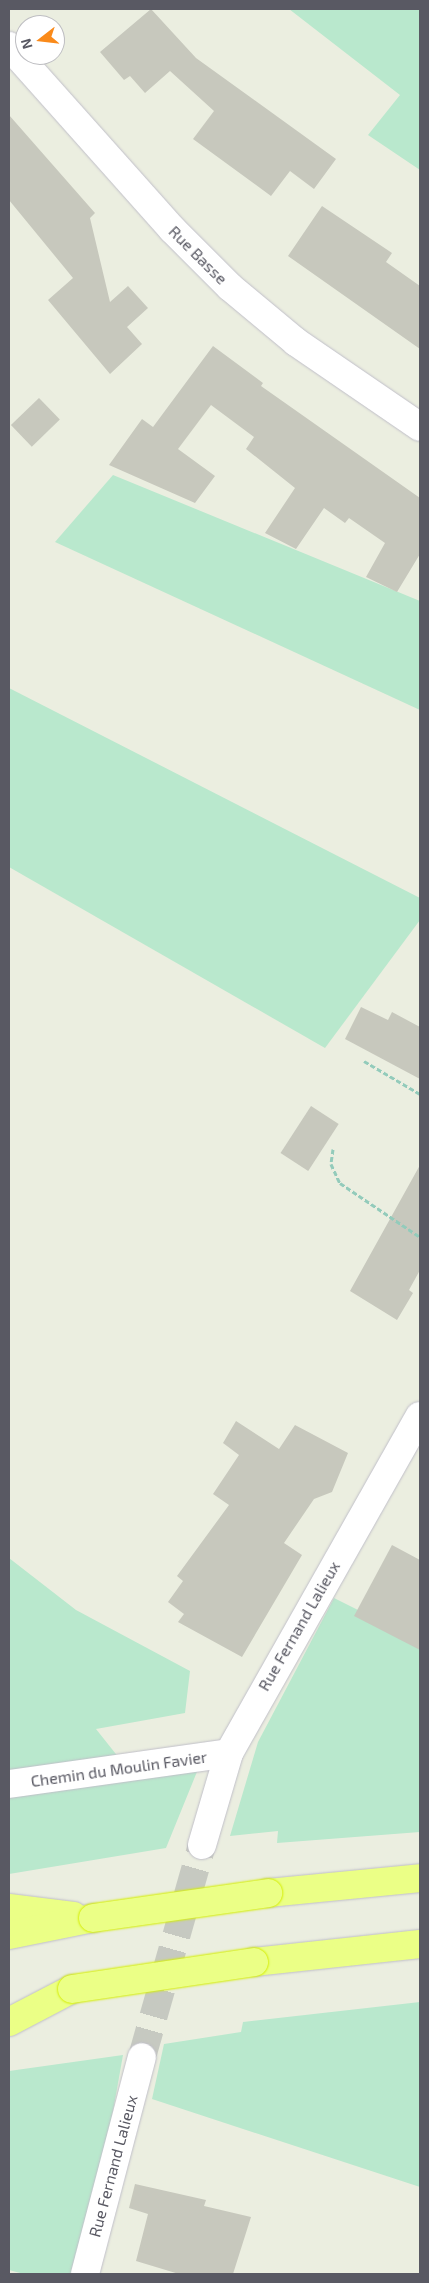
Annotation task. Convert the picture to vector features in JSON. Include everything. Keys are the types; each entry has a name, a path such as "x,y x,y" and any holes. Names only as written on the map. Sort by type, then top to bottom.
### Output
{"highway":[{"path":"9,1935 93,1918 268,1893 420,1878"},
{"path":"9,1908 93,1918"},
{"path":"9,2001 72,1989 254,1962 420,1944"},
{"path":"9,2022 72,1989"}],"street":[{"name":"Rue Basse","path":"9,46 172,229 230,287 296,342 420,427"},
{"name":"Rue Fernand Lalieux","path":"202,1845 229,1753 420,1416"},
{"name":"Chemin du Moulin Favier","path":"9,1784 229,1753"},
{"name":"Rue Fernand Lalieux","path":"85,2274 142,2057"}],"path":[{"path":"364,1060 420,1094"},
{"path":"333,1149 331,1164 340,1183 420,1237"}],"green space":[{"path":"289,9 420,9 420,170 368,135 400,95"},
{"path":"113,475 420,601 420,710 55,542"},
{"path":"9,688 420,898 420,920 325,1048 9,867"},
{"path":"9,1558 76,1610 190,1671 185,1713 96,1729 127,1768 203,1757 166,1848 9,1874"},
{"path":"334,1598 420,1641 420,1832 277,1843 278,1831 230,1836 258,1742"},
{"path":"420,2002 420,2187 152,2099 164,2044 241,2032 243,2022"},
{"path":"123,2055 84,2274 24,2274 9,2270 9,2071"}],"building":[{"path":"151,9 196,58 336,159 314,189 290,171 271,196 193,139 214,111 170,71 145,93 130,76 124,80 100,52"},
{"path":"9,115 95,213 90,218 110,302 128,286 148,308 127,327 142,344 110,374 48,300 73,278 9,200"},
{"path":"322,206 392,253 386,262 420,286 420,349 288,256"},
{"path":"213,346 263,383 261,386 420,498 420,554 397,592 366,577 385,543 349,518 345,523 324,508 296,549 265,533 295,488 246,449 254,437 211,405 178,449 215,476 195,503 109,465 142,419 153,427"},
{"path":"39,398 60,420 32,447 11,425"},
{"path":"361,1007 388,1020 392,1012 420,1027 420,1079 345,1039"},
{"path":"311,1106 339,1124 308,1171 281,1153"},
{"path":"420,1165 420,1270 409,1290 413,1293 397,1320 350,1291"},
{"path":"236,1421 279,1449 295,1425 348,1453 332,1492 314,1499 284,1543 302,1555 242,1657 178,1622 184,1614 168,1602 183,1581 177,1576 229,1505 213,1494 239,1455 223,1443"},
{"path":"392,1545 420,1560 420,1650 354,1616"},
{"path":"135,2184 206,2200 204,2206 251,2217 233,2274 179,2274 136,2261 148,2214 129,2208"}],"tunnel":[{"path":"142,2057 202,1845"}]}
